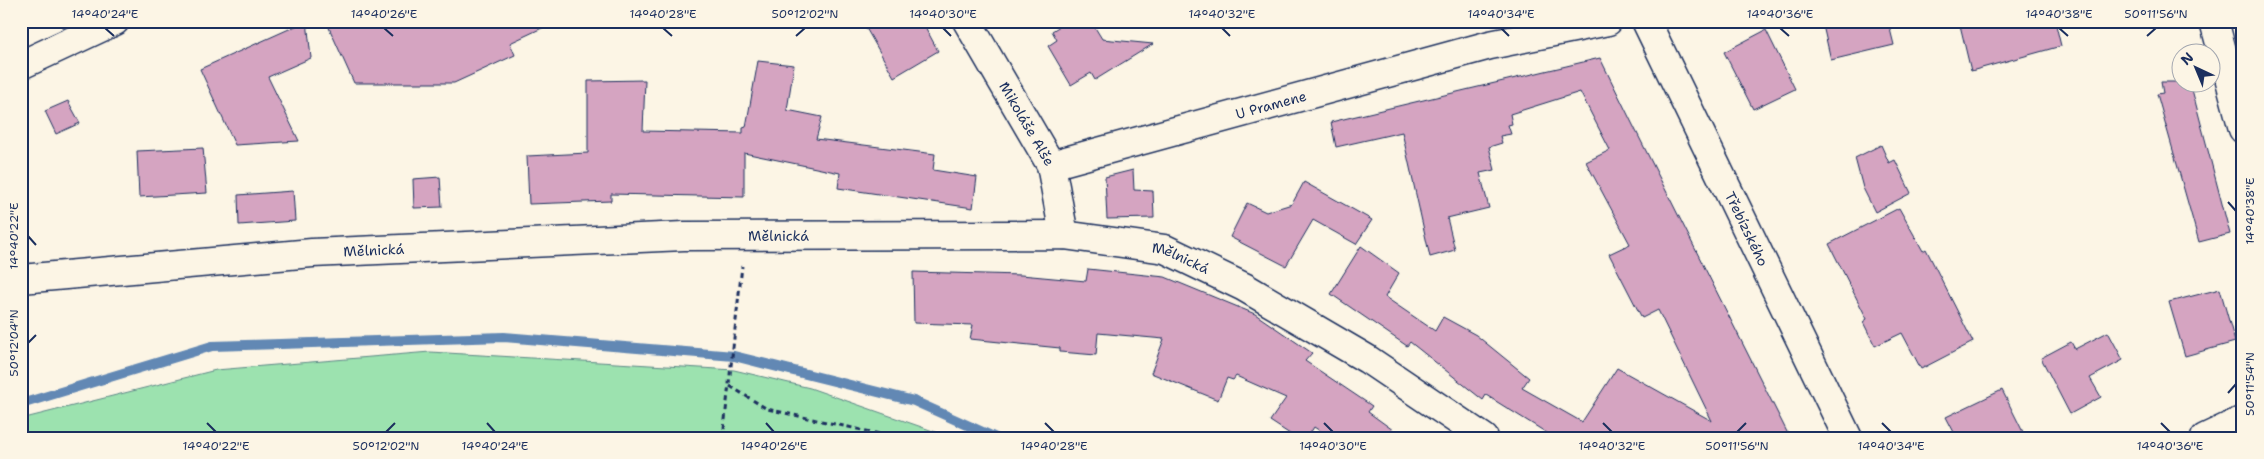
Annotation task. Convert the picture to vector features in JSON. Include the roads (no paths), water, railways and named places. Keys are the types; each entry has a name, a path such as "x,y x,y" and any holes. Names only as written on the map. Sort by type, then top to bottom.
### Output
{"street":[{"path":"21,65 115,21"},
{"name":"Mikoláše Alše","path":"967,21 1051,165 1064,235"},
{"name":"U Pramene","path":"1051,165 1490,45 1608,21"},
{"name":"Třebízského","path":"1646,21 1848,438"},
{"path":"2214,21 2243,129"},
{"name":"Mělnická","path":"21,279 312,253 684,236 1064,235 1165,249 1235,283 1367,359 1484,438"},
{"path":"2205,438 2243,420"}],"waterway":[{"path":"21,404 212,346 504,337 734,356 914,401 996,438"}]}
